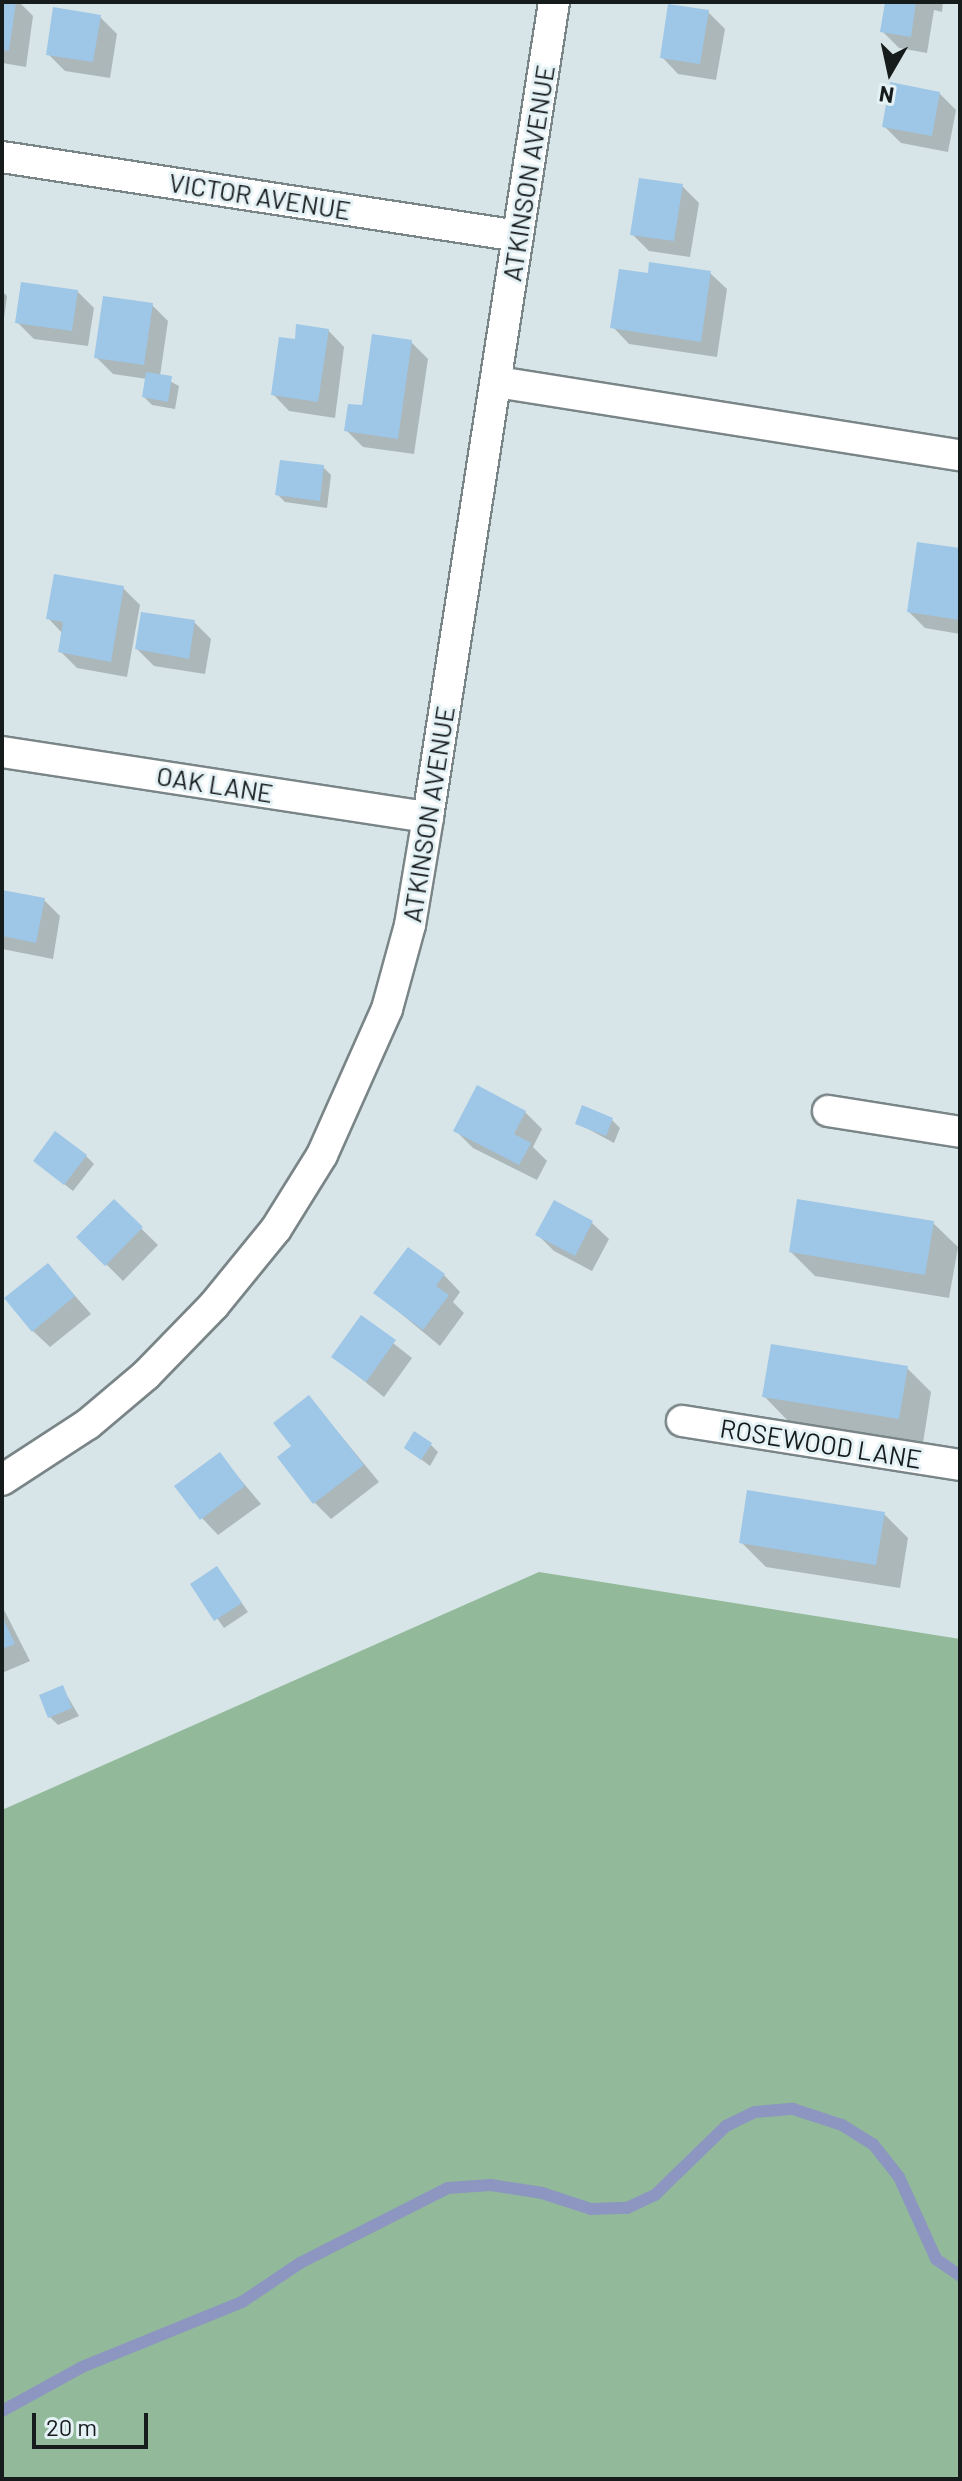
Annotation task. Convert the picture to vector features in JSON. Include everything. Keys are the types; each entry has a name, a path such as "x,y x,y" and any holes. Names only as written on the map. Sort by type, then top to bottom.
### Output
{"street":[{"name":"ATKINSON AVENUE","path":"2,1480 88,1424 146,1375 214,1305 276,1229 322,1155 387,1009 410,925 428,817 554,2"},
{"name":"VICTOR AVENUE","path":"2,157 518,236"},
{"path":"497,382 960,455"},
{"name":"OAK LANE","path":"2,752 428,817"},
{"path":"828,1111 960,1132"},
{"name":"ROSEWOOD LANE","path":"682,1421 960,1465"}],"green space":[{"path":"539,1572 960,1639 960,2479 2,2479 2,1810"}],"building":[{"path":"2,2 16,2 9,51 2,50"},
{"path":"885,2 916,2 911,37 880,32"},
{"path":"668,4 709,10 700,64 660,58"},
{"path":"53,7 101,15 93,62 46,55"},
{"path":"890,82 940,92 932,136 882,127"},
{"path":"639,178 683,184 674,241 630,235"},
{"path":"649,262 711,271 701,342 610,328 619,269 648,273"},
{"path":"21,282 78,290 72,331 15,323"},
{"path":"103,296 153,303 144,365 94,358"},
{"path":"296,324 329,329 318,402 271,395 279,337 295,339"},
{"path":"372,334 412,340 398,439 344,431 348,404 362,405"},
{"path":"146,372 172,376 168,402 142,397"},
{"path":"280,460 324,465 320,501 275,495"},
{"path":"917,542 960,548 960,620 907,612"},
{"path":"54,574 124,586 111,662 58,652 63,622 46,619"},
{"path":"141,612 195,620 189,659 135,649"},
{"path":"2,890 45,898 36,943 2,936"},
{"path":"477,1085 526,1111 514,1134 531,1143 519,1165 453,1131"},
{"path":"582,1105 613,1118 606,1136 575,1124"},
{"path":"55,1131 87,1155 64,1185 33,1161"},
{"path":"114,1199 143,1227 105,1266 76,1237"},
{"path":"797,1199 934,1221 925,1275 789,1252"},
{"path":"554,1200 593,1221 575,1256 535,1235"},
{"path":"408,1247 445,1274 436,1286 449,1295 423,1330 373,1293"},
{"path":"48,1263 75,1296 32,1332 4,1298"},
{"path":"361,1315 396,1340 366,1382 331,1357"},
{"path":"771,1344 908,1366 899,1419 762,1397"},
{"path":"309,1395 364,1465 313,1504 277,1457 291,1446 273,1423"},
{"path":"414,1431 432,1443 421,1460 404,1448"},
{"path":"220,1452 245,1486 200,1520 174,1486"},
{"path":"747,1490 885,1512 876,1565 739,1543"},
{"path":"217,1566 242,1603 214,1621 190,1584"},
{"path":"2,1616 15,1644 2,1649"},
{"path":"63,1685 72,1708 48,1718 39,1695"}],"waterway":[{"path":"2,2411 82,2367 242,2302 300,2263 448,2188 491,2185 542,2193 591,2209 627,2208 655,2195 726,2126 755,2112 793,2109 842,2125 873,2144 899,2177 936,2259 960,2276"}]}
